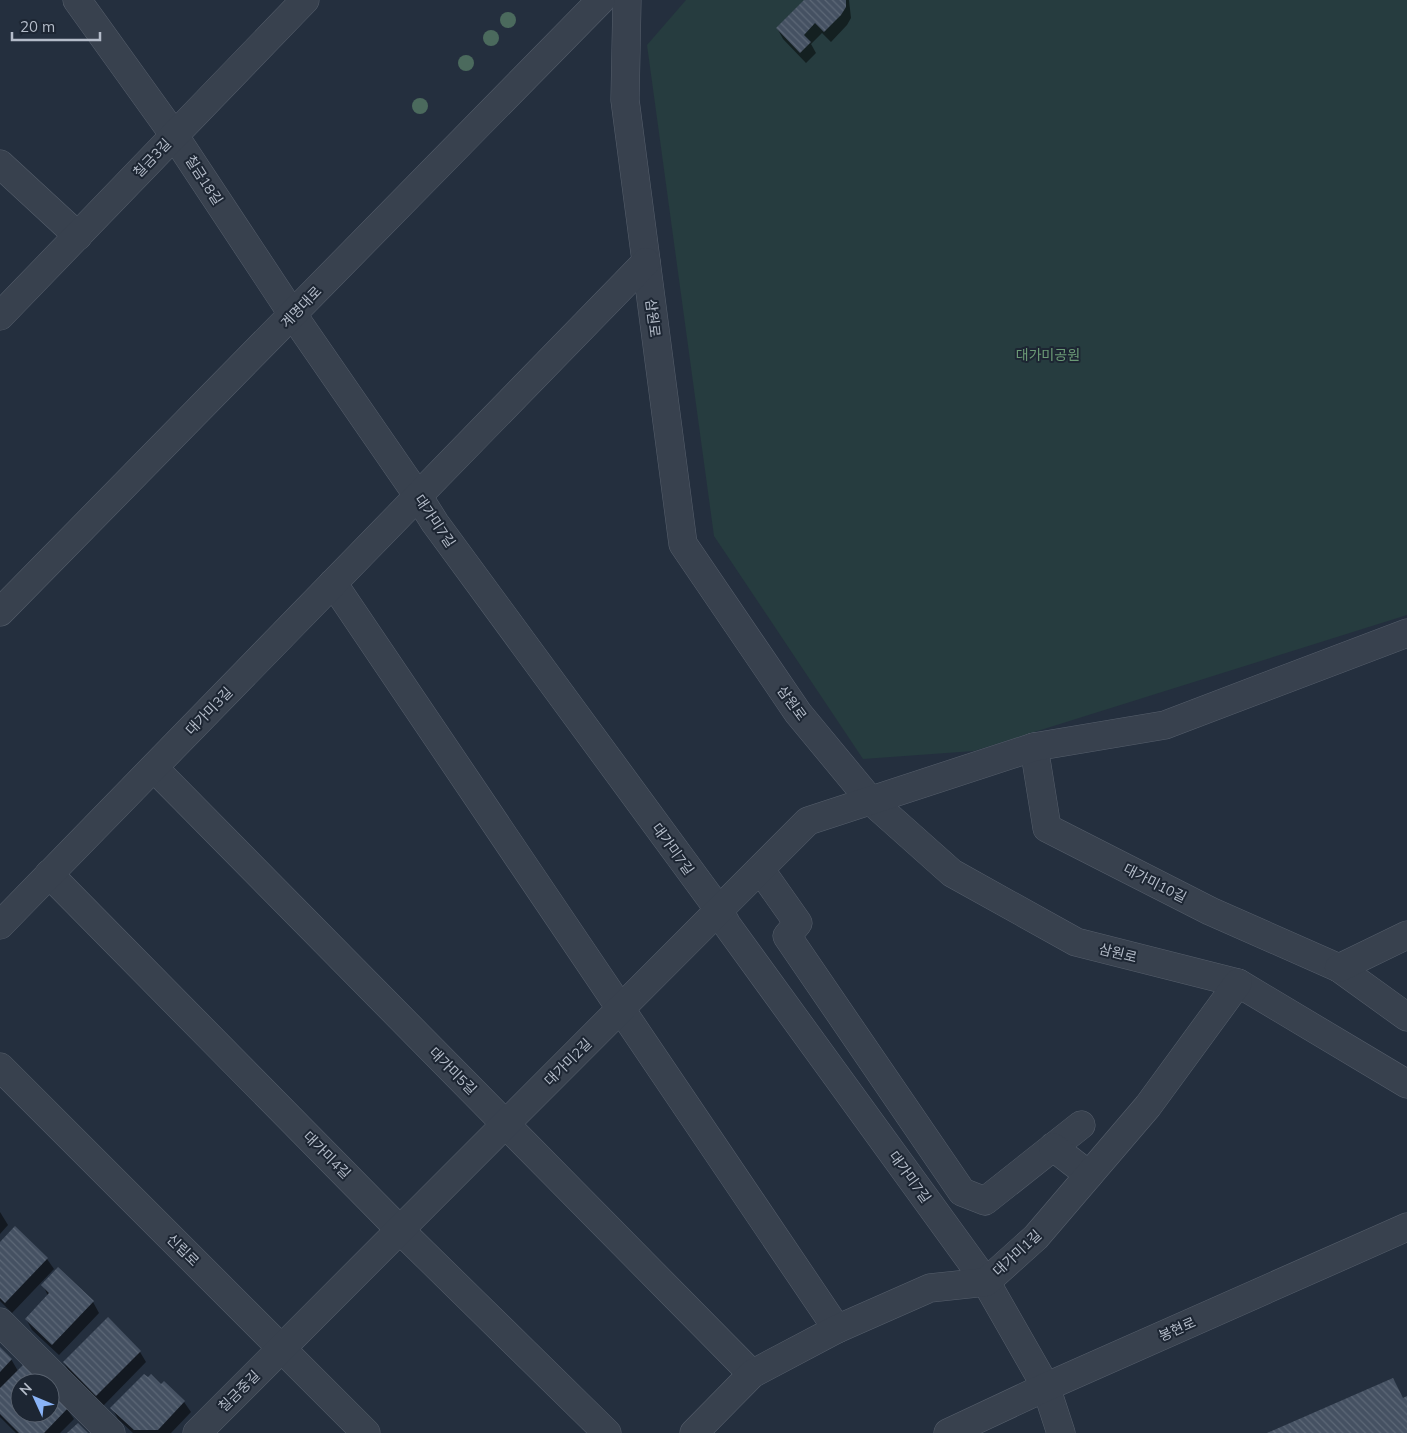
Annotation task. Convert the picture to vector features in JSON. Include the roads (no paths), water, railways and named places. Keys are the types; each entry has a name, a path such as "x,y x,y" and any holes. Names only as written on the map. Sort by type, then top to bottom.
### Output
{"street":[{"name":"칠금18길","path":"77,0 174,135 293,315"},
{"name":"칠금3길","path":"0,316 305,0"},
{"name":"계명대로","path":"0,612 601,0"},
{"name":"삼원로","path":"627,0 625,100 683,544 798,713 870,800 952,873 1076,942 1238,983 1407,1084"},
{"path":"0,164 78,236"},
{"name":"대가미3길","path":"0,925 646,262"},
{"name":"대가미7길","path":"293,315 435,523 719,910 727,925 986,1282 1046,1387 1062,1433"},
{"path":"333,584 837,1329"},
{"path":"870,800 1034,747 1165,725 1407,633"},
{"name":"대가미10길","path":"1034,747 1047,828 1210,911 1339,968"},
{"name":"대가미5길","path":"154,768 752,1374"},
{"name":"대가미2길","path":"282,1349 808,820 870,800"},
{"path":"760,869 798,924 787,936 962,1192 985,1201 1081,1125"},
{"name":"대가미4길","path":"49,874 400,1230 607,1433"},
{"path":"1407,935 1339,968 1407,1016"},
{"name":"대가미1길","path":"694,1433 752,1374 837,1329 930,1288 986,1282 1036,1237 1148,1106 1238,983"},
{"name":"신립로","path":"0,1067 366,1433"},
{"path":"1053,1147 1089,1175"},
{"name":"봉현로","path":"948,1433 1046,1387 1407,1227"},
{"path":"0,1322 111,1433"},
{"name":"칠금중길","path":"197,1433 282,1349"}],"park label":[{"name":"대가미공원","path":"1048,355"}]}
